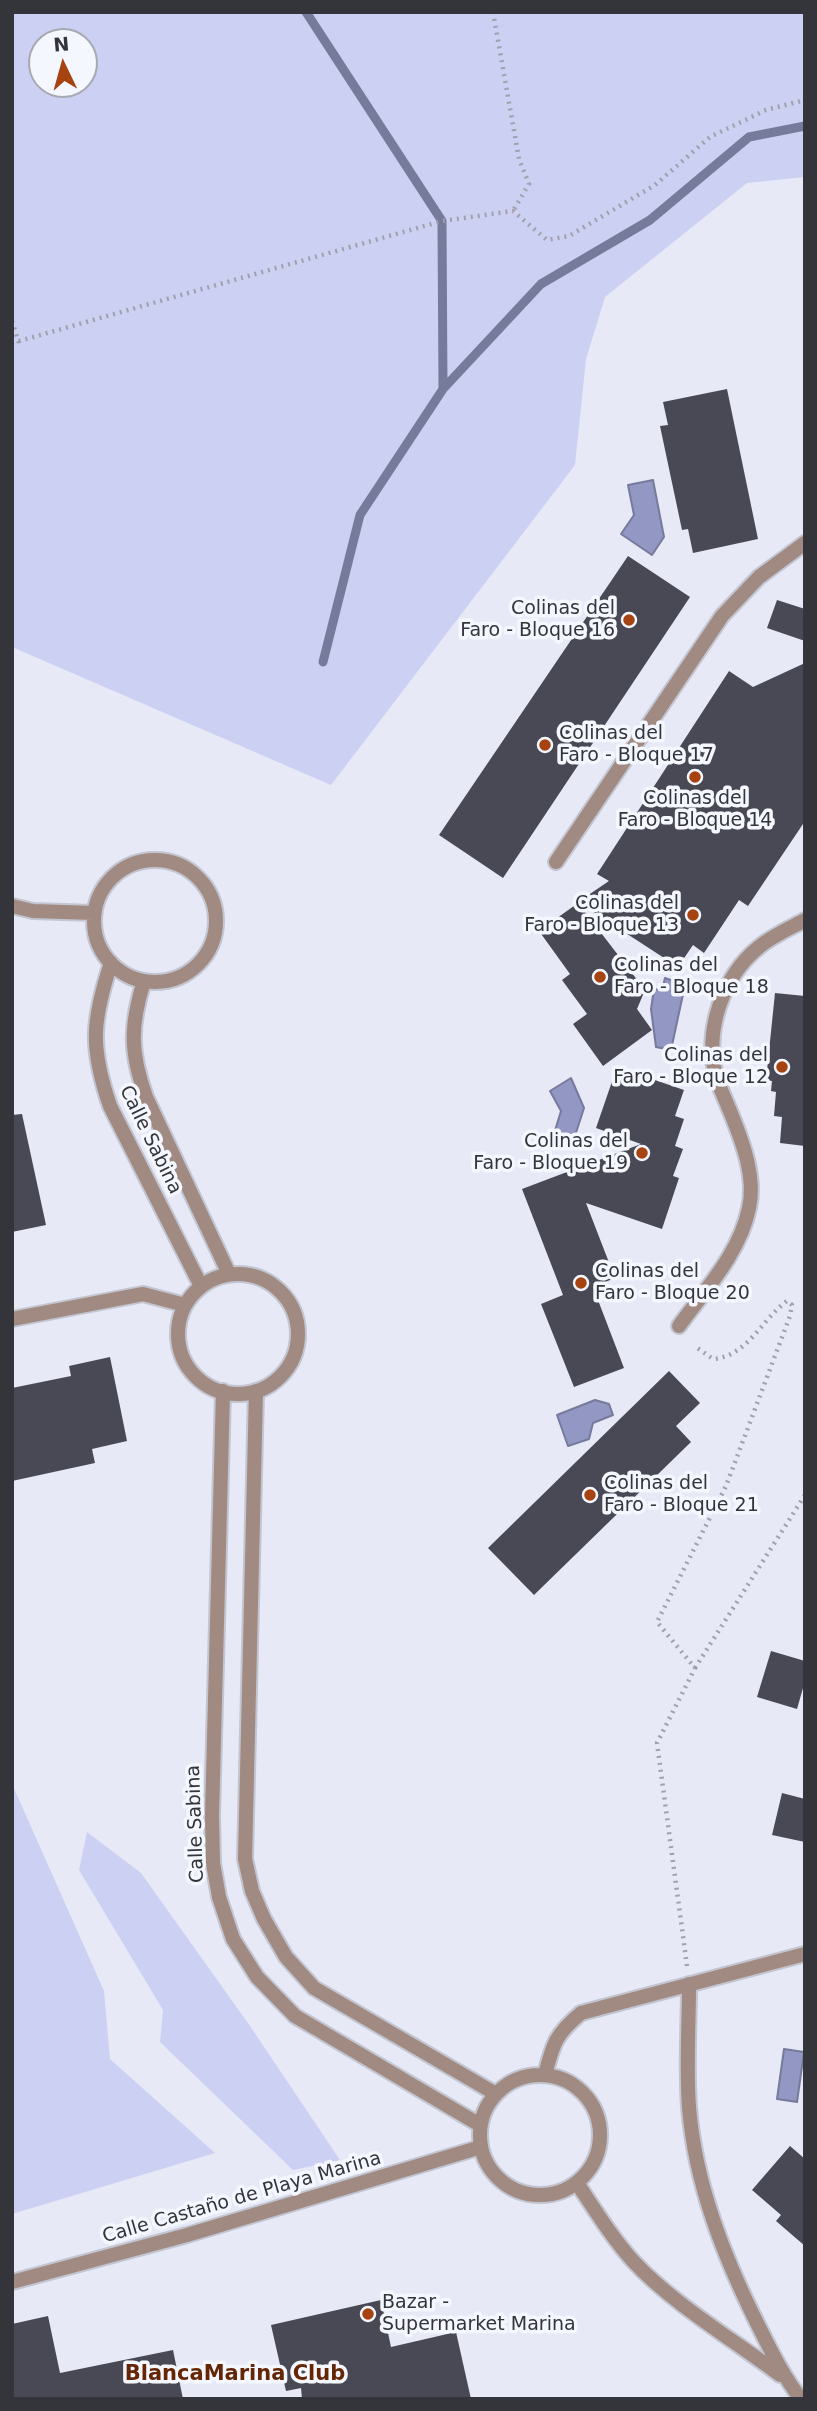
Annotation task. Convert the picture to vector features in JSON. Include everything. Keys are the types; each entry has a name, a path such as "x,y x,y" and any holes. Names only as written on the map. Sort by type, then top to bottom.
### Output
{"street":[{"path":"556,862 722,616 759,577 805,543"},
{"path":"149,861 169,862 187,869 201,882 211,898 216,917 214,936 207,954 194,968 176,979 144,981 134,979 116,969 102,953 94,933 94,913 101,892 115,876 131,865 149,861"},
{"path":"12,906 33,911 94,913"},
{"path":"679,1326 737,1245 750,1207 750,1182 744,1146 716,1076 712,1050 715,1020 724,992 738,966 760,945 805,920"},
{"name":"Calle Sabina","path":"111,963 99,999 94,1039 99,1074 110,1106 201,1286"},
{"name":"Calle Sabina","path":"144,981 135,1008 132,1035 136,1070 146,1097 229,1274"},
{"path":"229,1274 256,1276 274,1285 289,1300 297,1320 298,1340 293,1360 280,1377 265,1388 246,1394 209,1387 194,1375 183,1360 178,1341 178,1322 185,1304 201,1286 214,1278 229,1274"},
{"path":"12,1319 143,1294 185,1304"},
{"name":"Calle Sabina","path":"223,1391 212,1816 213,1863 219,1898 233,1939 257,1977 295,2016 480,2125"},
{"path":"256,1391 245,1859 252,1891 264,1919 286,1957 314,1989 496,2094"},
{"path":"545,2075 551,2051 561,2030 581,2013 805,1954"},
{"path":"689,1984 689,2108 698,2167 717,2233 743,2295 785,2378 801,2399"},
{"path":"545,2075 566,2080 583,2092 595,2109 600,2130 599,2150 590,2170 577,2183 560,2192 541,2196 522,2193 505,2185 491,2172 478,2136 481,2117 490,2100 505,2085 524,2076 545,2075"},
{"name":"Calle Castaño de Playa Marina","path":"12,2282 187,2235 481,2147"},
{"path":"577,2183 603,2223 635,2263 673,2296 785,2378"}],"path":[{"path":"493,12 519,159 529,184 513,211"},
{"path":"12,321 15,343 442,222 513,211 547,240 569,236 655,185 710,137 766,110 805,100"},
{"path":"695,1668 657,1622 726,1486 792,1305 787,1301 779,1307 740,1350 726,1357 713,1359 696,1347"},
{"path":"689,1984 657,1743 695,1668 805,1495"}],"shaded area":[{"path":"12,12 805,12 805,177 747,183 605,297 586,359 575,465 331,785 12,647"},
{"path":"653,480 664,537 652,555 621,534 634,515 628,485"},
{"path":"665,978 685,985 671,1050 656,1047 651,1009 654,989 662,990"},
{"path":"571,1078 584,1108 573,1142 553,1137 561,1111 550,1091"},
{"path":"595,1400 609,1404 613,1415 593,1423 589,1439 568,1446 557,1415"},
{"path":"12,1784 104,1991 110,2059 215,2153 12,2214"},
{"path":"87,1832 141,1873 250,2026 340,2160 293,2170 160,2042 163,2010 79,1870"},
{"path":"784,2049 804,2052 797,2102 777,2099"}],"building":[{"path":"727,389 758,539 693,553 688,529 682,530 660,426 668,425 663,402"},
{"name":"Colinas del Faro - Bloque 17","path":"628,556 690,597 503,878 439,835"},
{"path":"777,600 805,609 805,641 767,628"},
{"path":"805,663 805,821 748,906 739,900 704,953 693,945 678,967 578,902 609,881 597,874 729,671 753,687"},
{"name":"Colinas del Faro - Bloque 18","path":"578,903 645,990 637,1009 652,1030 603,1066 573,1024 587,1014 562,980 570,974 539,931"},
{"name":"Colinas del Faro - Bloque 12","path":"775,993 805,996 805,1146 780,1143 782,1117 774,1116 776,1092 771,1091 772,1081 766,1080"},
{"path":"617,1067 684,1090 675,1116 684,1119 675,1146 683,1149 673,1176 679,1178 662,1229 586,1203 615,1278 593,1287 624,1368 574,1387 541,1304 563,1295 522,1189 641,1144 596,1128"},
{"path":"22,1114 46,1225 12,1232 12,1115"},
{"path":"110,1357 127,1441 92,1449 95,1463 12,1481 12,1388 71,1376 69,1366"},
{"name":"Colinas del Faro - Bloque 21","path":"669,1371 700,1403 676,1426 691,1442 534,1595 488,1548"},
{"path":"771,1651 805,1661 805,1681 797,1709 757,1697"},
{"path":"782,1793 805,1799 805,1842 772,1835"},
{"path":"790,2146 805,2159 805,2246 776,2221 781,2215 752,2190"},
{"path":"381,2300 391,2347 456,2332 471,2399 302,2399 301,2388 286,2391 271,2325"},
{"path":"48,2316 60,2373 173,2350 183,2399 12,2399 12,2324"}],"waterway":[{"path":"306,12 442,221 443,389"},
{"path":"323,662 360,515 443,389 541,284 650,220 749,137 805,126"}],"place":[{"name":"Colinas del Faro - Bloque 16","path":"629,620"},
{"name":"Colinas del Faro - Bloque 17","path":"545,745"},
{"name":"Colinas del Faro - Bloque 14","path":"695,777"},
{"name":"Colinas del Faro - Bloque 13","path":"693,915"},
{"name":"Colinas del Faro - Bloque 18","path":"600,977"},
{"name":"Colinas del Faro - Bloque 12","path":"782,1067"},
{"name":"Colinas del Faro - Bloque 19","path":"642,1153"},
{"name":"Colinas del Faro - Bloque 20","path":"581,1283"},
{"name":"Colinas del Faro - Bloque 21","path":"590,1495"},
{"name":"Bazar - Supermarket Marina","path":"368,2314"}],"district":[{"name":"BlancaMarina Club","path":"235,2375"}]}
